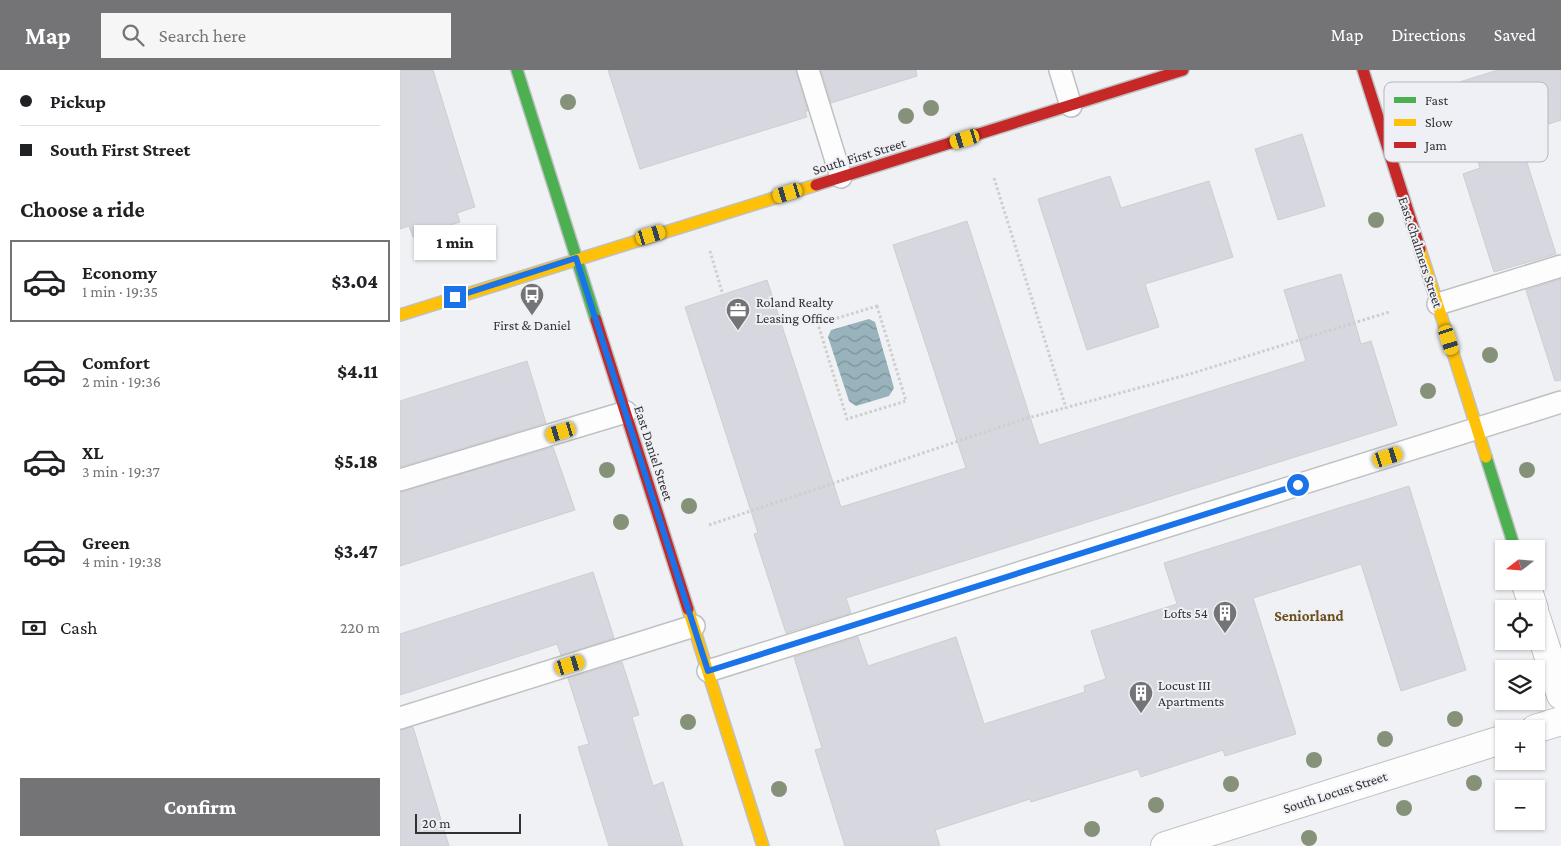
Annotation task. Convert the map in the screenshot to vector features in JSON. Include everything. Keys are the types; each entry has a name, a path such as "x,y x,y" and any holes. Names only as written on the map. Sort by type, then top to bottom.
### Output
{"street":[{"name":"East Daniel Street","path":"517,70 763,846"},
{"name":"South First Street","path":"400,316 576,258 1183,70"},
{"name":"East Chalmers Street","path":"1363,70 1384,136"},
{"name":"East Chalmers Street","path":"1392,162 1512,540"},
{"path":"1545,645 1561,695"},
{"path":"1545,726 1561,721"},
{"name":"South Locust Street","path":"1165,846 1495,742"}],"lane":[{"path":"808,70 841,177"},
{"path":"1060,70 1071,106"},
{"path":"1438,304 1561,266"},
{"path":"708,671 1561,402"},
{"path":"400,480 626,412"},
{"path":"400,718 694,626"}],"path":[{"path":"994,178 1066,408"},
{"path":"701,220 723,295"},
{"path":"877,306 906,402 847,420 818,324 877,306"},
{"path":"709,525 1024,419 1190,374 1389,312"}],"water":[{"path":"869,319 875,322 894,388 889,396 856,406 849,401 828,337 831,330"}],"building":[{"path":"400,70 433,70 475,207 457,213 460,222 413,237 409,226 400,229"},
{"path":"608,70 796,70 808,111 805,111 807,117 640,169"},
{"path":"821,70 916,70 917,76 831,103"},
{"path":"1498,70 1561,70 1561,120 1548,124 1548,82 1459,82"},
{"path":"1302,134 1325,206 1278,220 1255,149"},
{"path":"1478,162 1527,162 1556,254 1494,272 1463,174 1480,168"},
{"path":"1110,176 1121,208 1209,181 1233,257 1145,284 1159,327 1087,350 1038,199"},
{"path":"967,221 1039,445 1306,361 1284,290 1341,274 1361,344 1371,341 1397,425 846,598 851,613 786,633 754,534 758,533 685,307 767,280 841,507 966,468 893,245"},
{"path":"1561,279 1561,380 1555,381 1526,290"},
{"path":"527,361 546,423 400,467 400,401"},
{"path":"553,447 575,510 400,566 400,492"},
{"path":"1409,486 1466,670 1401,691 1361,564 1253,598 1296,734 1225,756 1223,750 1141,777 1138,769 1031,802 1030,799 935,830 940,846 845,846 815,750 822,748 794,657 858,637 868,666 956,637 984,724 1085,692 1084,686 1106,679 1091,631 1177,604 1164,563"},
{"path":"593,572 614,638 561,655 557,644 400,695 400,634"},
{"path":"622,662 639,715 632,717 653,786 663,782 683,846 609,846 578,747 589,744 568,678"},
{"path":"413,727 449,846 400,846 400,730"}],"traffic: fast":[{"path":"517,70 596,320"},
{"path":"1486,457 1512,540"}],"traffic: slow":[{"path":"400,315 816,185"},
{"path":"1420,249 1486,457"},
{"path":"688,609 763,846"}],"traffic: jam":[{"path":"816,185 1183,70"},
{"path":"1363,70 1384,136"},
{"path":"1392,162 1420,249"},
{"path":"596,320 688,609"}],"place":[{"name":"First & Daniel","path":"532,316"},
{"name":"Roland Realty Leasing Office","path":"738,331"},
{"name":"Lofts 54","path":"1225,634"},
{"name":"Locust III Apartments","path":"1141,714"}],"district":[{"name":"Seniorland","path":"1309,616"}],"route":[{"path":"455,297 576,258 708,671 1298,485"}]}
